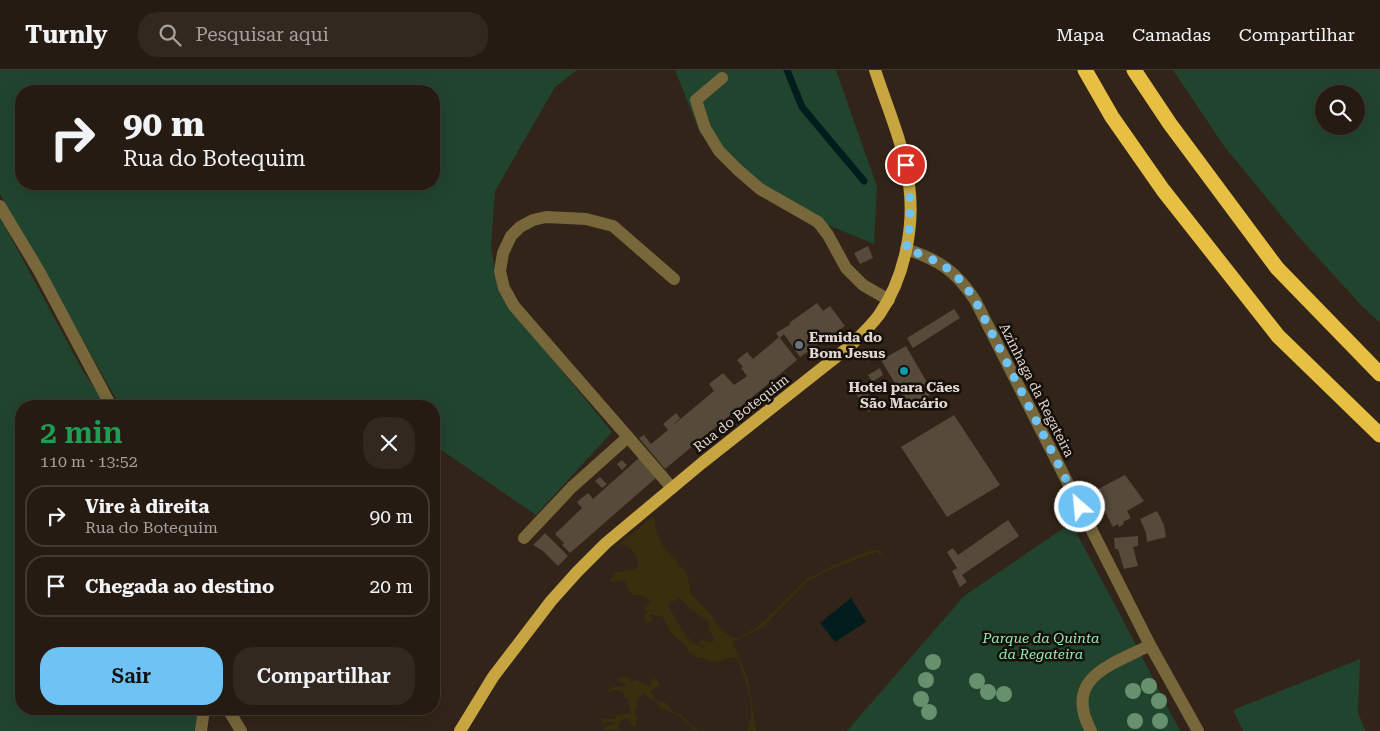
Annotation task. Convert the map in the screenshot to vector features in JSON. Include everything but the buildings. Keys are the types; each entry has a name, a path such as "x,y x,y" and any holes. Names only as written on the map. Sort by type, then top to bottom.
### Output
{"highway":[{"path":"1084,70 1112,117 1163,190 1278,336 1380,435"},
{"path":"1134,70 1170,124 1277,268 1380,374"}],"main road":[{"name":"Rua do Botequim","path":"460,731 493,677 551,601 576,572 606,543 672,488 850,346 867,330 888,300 898,280 906,249 910,222 909,184 900,146 875,70"}],"street":[{"path":"722,78 696,100 705,128 719,151 760,189 818,222 828,235 846,268 862,285 888,300"},
{"path":"0,206 39,271 108,400"},
{"path":"672,488 514,306 504,288 500,271 503,253 511,236 520,227 533,220 546,217 586,219 613,226 674,279"},
{"name":"Azinhaga da Regateira","path":"906,249 934,260 949,269 965,284 975,300 1150,645 1198,731"},
{"path":"524,538 572,487 628,437"},
{"path":"1091,731 1083,711 1083,694 1089,681 1099,672 1150,645"},
{"path":"201,731 203,715"},
{"path":"232,715 241,731"}],"green space":[{"path":"0,70 577,70 555,87 495,191 491,247 499,293 612,432 536,515 440,449 440,400 117,400 0,194"},
{"path":"675,70 836,70 877,187 874,244 803,215 730,163 700,133"},
{"path":"1173,70 1380,70 1380,323 1297,235 1224,146"},
{"path":"0,217 84,373 103,400 15,400 15,715 197,715 198,731 0,731"},
{"name":"Parque da Quinta da Regateira","path":"1071,523 1180,731 847,731 964,596"},
{"path":"1360,659 1358,712 1365,731 1243,731 1233,710"}],"sand":[{"path":"654,516 656,532 664,548 687,573 691,594 709,612 721,630 733,638 737,638 756,628 807,579 834,565 869,551 878,550 883,554 880,555 876,552 829,570 807,582 763,627 732,642 748,679 756,731 747,731 750,722 751,704 747,685 737,659 731,657 712,663 708,659 697,657 688,651 686,646 671,633 663,617 650,614 650,617 653,619 652,621 646,621 644,617 647,612 643,606 651,603 651,601 640,595 632,595 624,580 609,581 616,572 635,569 638,566 638,559 629,548 623,544 614,548","holes":["680,598 708,622 710,632 714,638 714,641 710,642 700,640 700,644 705,648 687,636 668,606"]},
{"path":"624,677 632,682 636,680 649,686 652,679 657,679 661,686 655,687 651,692 657,701 665,702 673,712 682,715 700,731 696,731 679,716 661,708 643,693 636,702 637,707 634,712 637,716 636,727 632,726 628,719 624,718 618,725 618,730 606,730 603,727 615,724 616,722 603,724 602,719 616,719 614,716 616,715 631,714 629,699 624,698 623,692 616,690 606,692 613,687 626,686 624,683 618,682 619,678"}],"water":[{"path":"851,598 866,622 835,642 820,623"}],"waterway":[{"path":"787,70 802,107 864,181"}],"place":[{"name":"Ermida do Bom Jesus","path":"799,345"},
{"name":"Hotel para Cães São Macário","path":"904,371"}],"route":[{"path":"906,165 911,202 906,249 934,260 949,269 965,284 975,300 1080,507"}]}
